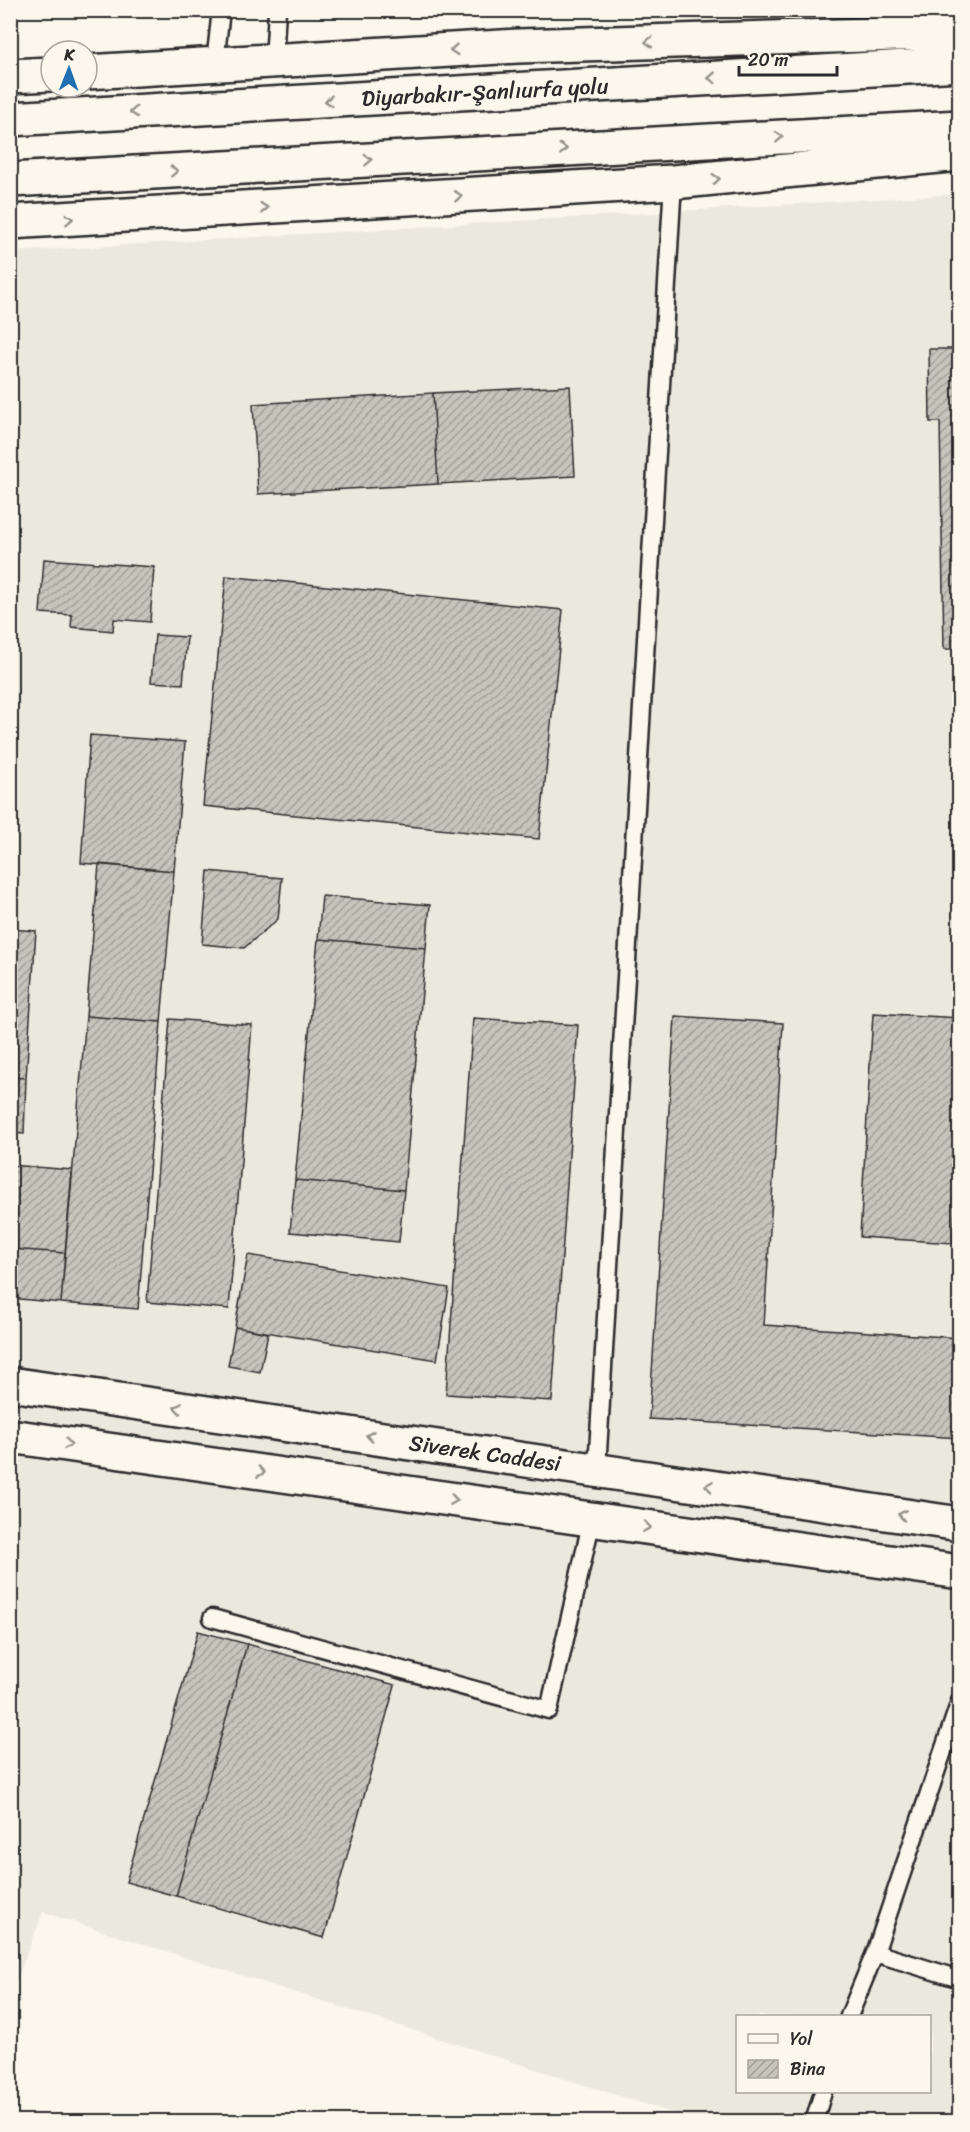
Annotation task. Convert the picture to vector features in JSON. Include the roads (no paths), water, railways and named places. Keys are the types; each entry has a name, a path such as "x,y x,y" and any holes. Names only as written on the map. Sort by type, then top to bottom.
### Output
{"main road":[{"path":"99,71 518,46 960,32"},
{"name":"Diyarbakır-Şanlıurfa yolu","path":"10,119 960,64"},
{"path":"10,76 39,75"},
{"path":"10,180 960,127"},
{"path":"10,222 673,182 960,154"},
{"name":"Siverek Caddesi","path":"10,1384 960,1524"},
{"path":"10,1436 960,1572"}],"lane":[{"path":"215,63 221,10"},
{"path":"273,61 277,10"},
{"path":"597,1469 673,182"},
{"path":"212,1618 549,1710 592,1520"},
{"path":"849,2015 875,1953 960,1701"},
{"path":"875,1953 960,1979"},
{"path":"814,2121 823,2093"}]}
